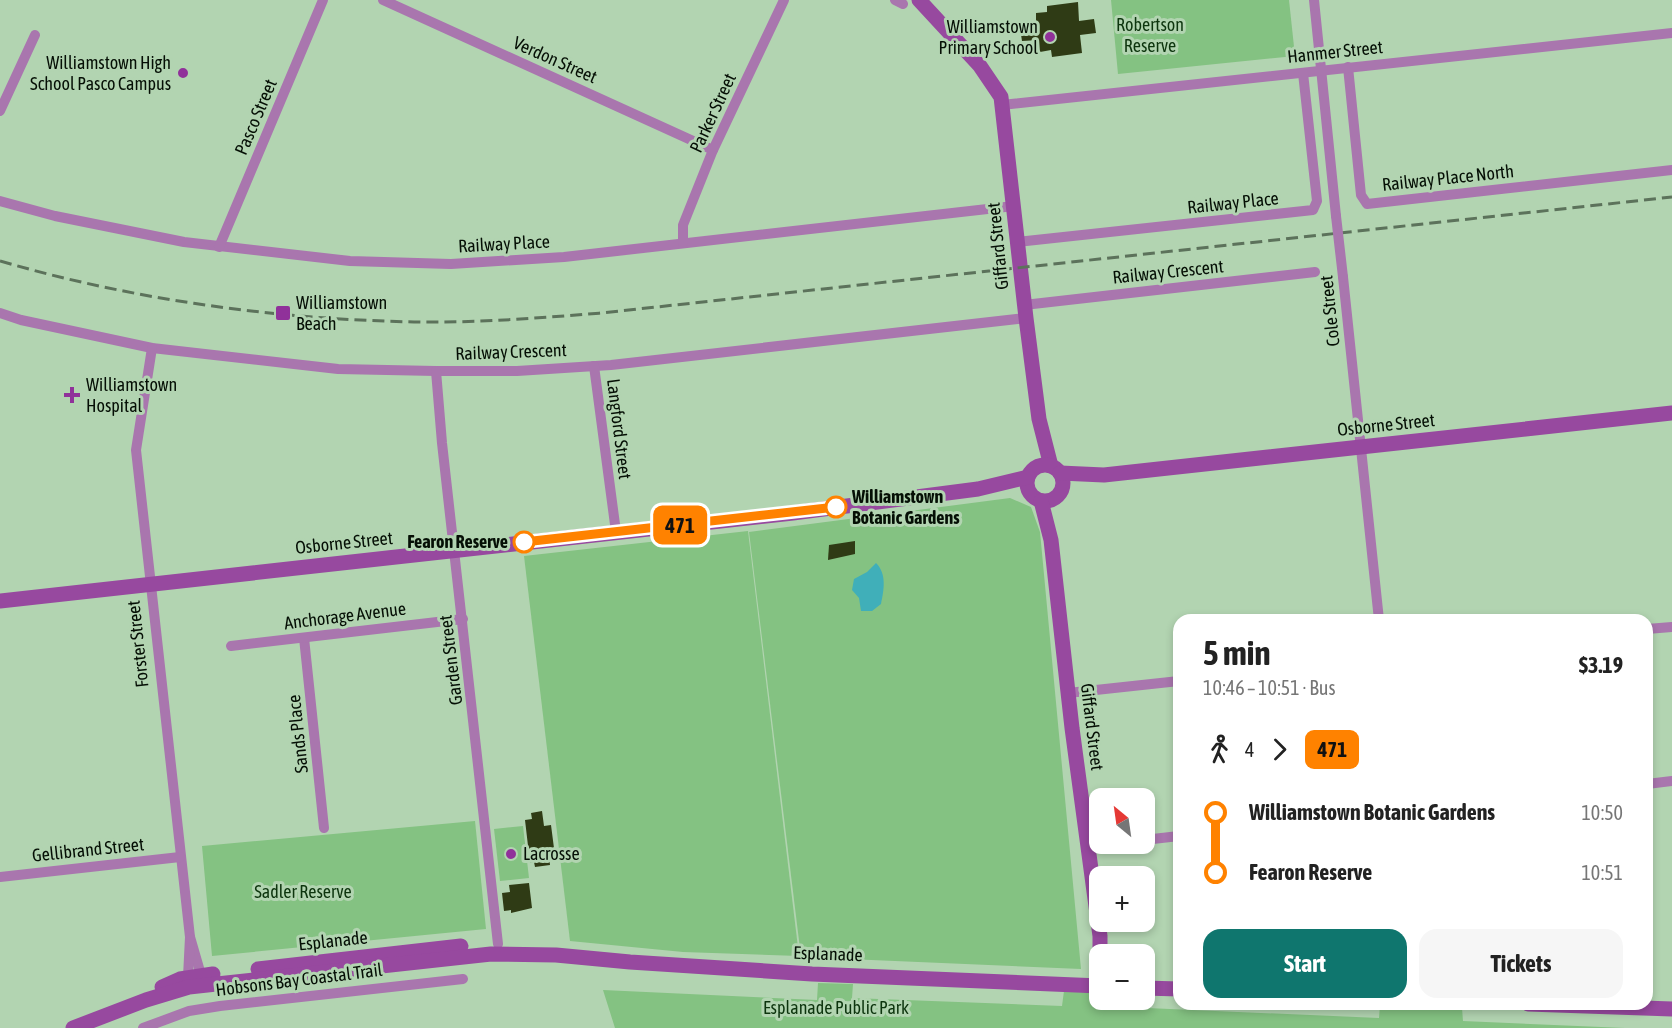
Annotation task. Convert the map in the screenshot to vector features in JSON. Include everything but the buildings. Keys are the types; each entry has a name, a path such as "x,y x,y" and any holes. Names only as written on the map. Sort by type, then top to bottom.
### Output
{"street":[{"name":"Pasco Street","path":"219,247 323,0"},
{"name":"Verdon Street","path":"383,0 713,150"},
{"name":"Parker Street","path":"683,243 683,225 713,150 784,0"},
{"name":"Giffard Street","path":"919,0 981,66 996,88 1002,105 1068,693 1089,846"},
{"name":"Cole Street","path":"1314,0 1378,614"},
{"name":"Hanmer Street","path":"1002,105 1672,33"},
{"path":"0,111 35,35"},
{"name":"Railway Place North","path":"1348,67 1361,195 1366,203 1672,170"},
{"name":"Railway Place","path":"1017,242 1313,210 1317,201 1303,73"},
{"name":"Railway Place","path":"0,201 55,216 219,247 350,261 451,264 564,257 1014,207"},
{"name":"Railway Crescent","path":"0,313 21,320 152,348 338,369 517,371 594,366 1315,272"},
{"name":"Forster Street","path":"152,348 136,443 180,856 196,978"},
{"name":"Langford Street","path":"594,366 616,532"},
{"name":"Garden Street","path":"436,371 442,443 499,949"},
{"name":"Osborne Street","path":"0,601 793,513 978,489 1672,413"},
{"name":"Anchorage Avenue","path":"231,646 463,619"},
{"path":"1653,629 1672,627"},
{"name":"Sands Place","path":"304,638 324,828"},
{"path":"1068,693 1173,682"},
{"path":"1653,783 1672,781"},
{"path":"1155,839 1173,837"},
{"name":"Giffard Street","path":"1090,854 1101,944"},
{"name":"Gellibrand Street","path":"0,877 180,856"},
{"name":"Esplanade","path":"73,1028 121,1008 170,982 458,946 716,968 1089,986"},
{"name":"Hobsons Bay Coastal Trail","path":"143,1028 189,1011 220,1006 463,979"},
{"path":"1155,988 1173,989"},
{"path":"1653,1009 1672,1010"}],"green space":[{"name":"Robertson Reserve","path":"1111,0 1289,0 1295,56 1118,74"},
{"name":"Williamstown Botanic Gardens","path":"1010,498 1031,507 1040,532 1081,969 801,957 749,532"},
{"name":"Fearon Reserve","path":"748,531 799,956 683,952 570,941 524,556"},
{"name":"Sadler Reserve","path":"475,821 486,929 212,956 202,846"},
{"name":"Lacrosse","path":"523,826 529,878 500,881 494,829"},
{"name":"Esplanade Public Park","path":"818,983 853,984 852,998 1062,1006 1064,991 1089,992 1089,1010 1155,1008 1379,1018 1380,1010 1462,1010 1463,1021 1625,1028 615,1028 603,990 817,1000"}],"water":[{"path":"876,563 883,577 884,588 881,604 872,611 861,611 859,598 852,590 854,579 867,572"}],"railway":[{"path":"0,261 102,287 257,312 362,320 485,321 601,313 1672,197"}],"bus line":[{"name":"471","path":"524,542 836,507"}],"place":[{"name":"Williamstown Primary School","path":"1050,37"},
{"name":"Williamstown High School Pasco Campus","path":"183,73"},
{"name":"Williamstown Beach","path":"283,313"},
{"name":"Williamstown Hospital","path":"72,395"},
{"name":"Williamstown Botanic Gardens","path":"836,507"},
{"name":"Fearon Reserve","path":"524,542"},
{"name":"Lacrosse","path":"511,854"}]}
